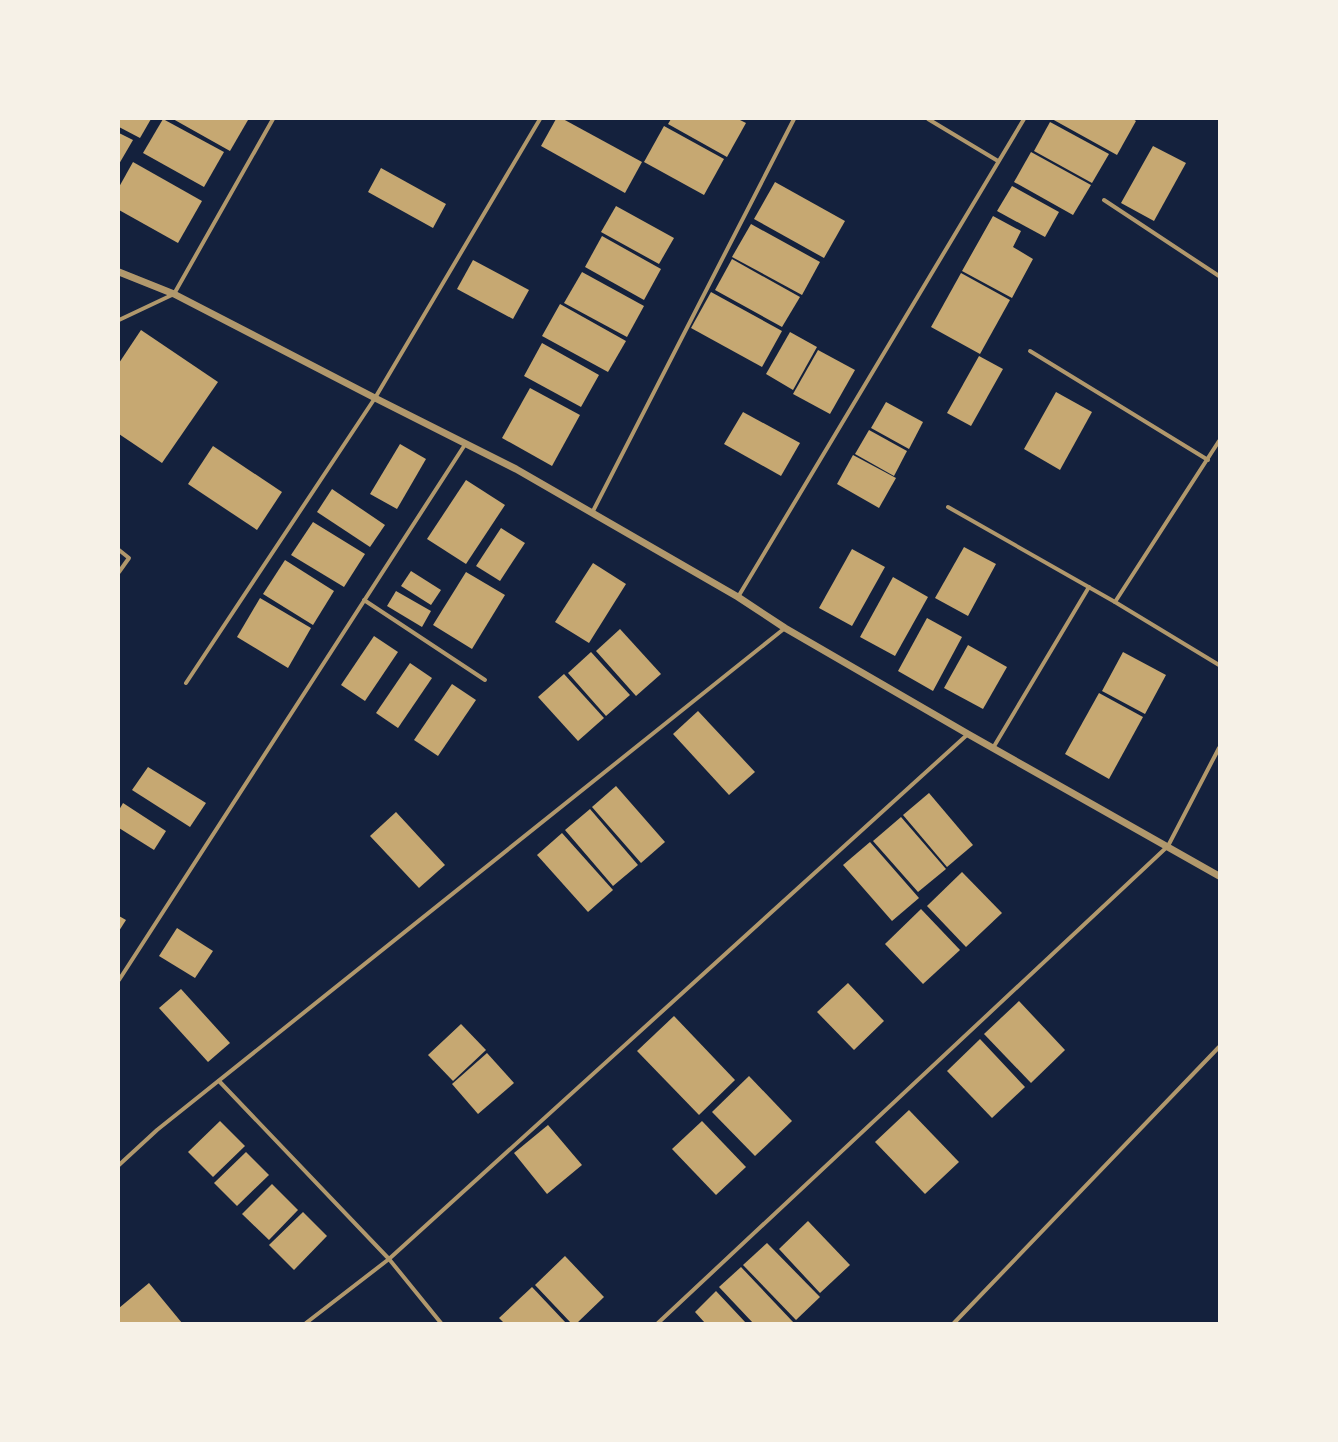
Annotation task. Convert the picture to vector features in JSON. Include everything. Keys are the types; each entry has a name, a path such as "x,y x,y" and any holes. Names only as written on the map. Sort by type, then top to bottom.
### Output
{"street":[{"path":"119,320 174,294 273,119"},
{"path":"186,683 375,398 540,119"},
{"path":"592,512 794,119"},
{"path":"928,119 998,161"},
{"path":"738,597 1024,119"},
{"path":"1104,200 1219,276"},
{"path":"119,272 174,294 516,469 738,597 785,628 968,734 1219,876"},
{"path":"1030,351 1208,460"},
{"path":"1114,602 1219,442"},
{"path":"119,980 466,444"},
{"path":"948,506 1089,587 1219,665"},
{"path":"119,550 129,558 119,572"},
{"path":"993,748 1089,587"},
{"path":"364,600 485,680"},
{"path":"119,1165 157,1130 785,628"},
{"path":"306,1323 389,1259 968,734"},
{"path":"658,1323 1168,846 1219,748"},
{"path":"954,1323 1219,1047"},
{"path":"219,1081 389,1259 441,1323"}],"building":[{"path":"119,119 151,119 140,138 119,127"},
{"path":"163,119 224,152 204,187 143,153"},
{"path":"173,119 247,119 248,120 230,151"},
{"path":"556,119 563,119 642,162 625,193 541,146"},
{"path":"671,119 738,119 746,123 727,157 668,124"},
{"path":"1052,119 1133,119 1136,121 1117,155"},
{"path":"1050,122 1109,154 1092,183 1034,151"},
{"path":"664,126 724,159 704,195 644,162"},
{"path":"119,133 133,140 119,164"},
{"path":"1153,146 1186,163 1154,221 1121,203"},
{"path":"1031,152 1091,185 1073,215 1014,182"},
{"path":"133,162 202,201 178,243 119,210 119,187"},
{"path":"381,168 446,204 433,228 368,192"},
{"path":"775,182 845,221 824,258 754,219"},
{"path":"1012,186 1059,212 1045,237 997,211"},
{"path":"616,206 674,238 659,264 601,232"},
{"path":"993,216 1021,231 1013,247 1033,259 1012,298 962,271"},
{"path":"751,224 820,262 802,295 732,257"},
{"path":"602,236 661,269 644,300 585,267"},
{"path":"732,259 800,297 782,327 715,290"},
{"path":"473,260 529,290 513,319 457,289"},
{"path":"582,272 644,306 627,337 564,303"},
{"path":"961,273 1010,300 980,354 931,327"},
{"path":"711,292 782,331 762,367 691,328"},
{"path":"560,304 626,341 608,372 542,336"},
{"path":"141,330 218,382 162,463 119,434 119,363"},
{"path":"790,332 817,347 793,390 766,374"},
{"path":"542,343 599,375 581,407 524,376"},
{"path":"818,350 855,370 830,414 793,394"},
{"path":"979,356 1003,369 971,426 947,413"},
{"path":"530,388 580,415 552,466 502,438"},
{"path":"1056,392 1092,412 1060,470 1024,449"},
{"path":"886,402 923,422 909,449 871,428"},
{"path":"743,412 800,443 781,476 724,444"},
{"path":"869,430 907,451 894,476 855,454"},
{"path":"400,444 426,459 397,509 370,494"},
{"path":"213,446 282,492 257,530 188,484"},
{"path":"853,455 896,478 879,508 837,484"},
{"path":"466,480 505,505 466,564 427,539"},
{"path":"332,489 385,525 370,547 317,512"},
{"path":"313,522 365,554 344,587 291,555"},
{"path":"501,528 525,543 500,581 476,566"},
{"path":"964,547 996,564 968,616 935,598"},
{"path":"852,549 885,567 852,626 819,608"},
{"path":"285,560 334,591 313,625 263,594"},
{"path":"593,563 626,584 589,643 555,622"},
{"path":"411,571 441,590 431,605 401,586"},
{"path":"466,572 505,595 472,649 433,625"},
{"path":"893,577 928,597 895,656 860,637"},
{"path":"396,591 431,611 422,627 387,606"},
{"path":"260,598 311,628 288,668 237,637"},
{"path":"927,618 962,637 933,691 898,671"},
{"path":"620,629 661,674 636,696 596,651"},
{"path":"374,636 398,652 365,701 341,685"},
{"path":"968,645 1007,667 983,709 944,688"},
{"path":"591,652 630,695 606,716 568,673"},
{"path":"1123,652 1166,675 1145,714 1102,691"},
{"path":"410,663 432,678 398,728 376,713"},
{"path":"564,674 604,718 578,741 538,697"},
{"path":"452,684 476,700 438,756 414,740"},
{"path":"1099,693 1143,717 1109,779 1065,754"},
{"path":"698,711 755,772 729,795 673,734"},
{"path":"148,767 206,803 190,827 132,790"},
{"path":"616,786 665,842 641,863 592,807"},
{"path":"929,793 973,845 947,867 903,815"},
{"path":"123,803 166,831 154,850 119,828 119,810"},
{"path":"590,809 638,865 613,886 565,830"},
{"path":"396,812 445,865 419,888 370,836"},
{"path":"901,817 946,869 918,892 873,841"},
{"path":"562,833 613,890 588,912 537,855"},
{"path":"870,842 919,898 892,921 843,865"},
{"path":"962,872 1002,913 966,947 927,906"},
{"path":"921,909 960,950 923,984 885,944"},
{"path":"119,916 126,920 119,931"},
{"path":"177,928 213,951 195,978 159,956"},
{"path":"848,983 884,1021 854,1050 817,1012"},
{"path":"181,989 230,1043 208,1062 159,1008"},
{"path":"1019,1001 1065,1050 1031,1083 984,1034"},
{"path":"674,1016 735,1080 699,1115 637,1051"},
{"path":"461,1024 486,1050 453,1081 428,1055"},
{"path":"980,1039 1025,1087 992,1118 947,1071"},
{"path":"487,1053 514,1083 478,1114 452,1084"},
{"path":"749,1076 792,1121 755,1156 712,1112"},
{"path":"909,1110 959,1162 925,1194 875,1142"},
{"path":"220,1121 245,1146 213,1177 188,1152"},
{"path":"702,1121 746,1167 716,1195 672,1149"},
{"path":"548,1125 582,1165 547,1194 514,1153"},
{"path":"246,1152 269,1175 237,1206 214,1183"},
{"path":"272,1184 298,1210 269,1240 242,1214"},
{"path":"303,1212 327,1236 294,1270 269,1245"},
{"path":"808,1221 850,1265 820,1293 779,1249"},
{"path":"767,1243 820,1297 796,1320 743,1265"},
{"path":"565,1256 604,1297 577,1323 571,1323 535,1285"},
{"path":"741,1267 794,1323 753,1323 719,1287"},
{"path":"149,1283 182,1323 119,1323 119,1308"},
{"path":"532,1287 566,1323 504,1323 499,1318"},
{"path":"716,1291 746,1323 705,1323 695,1312"}]}
